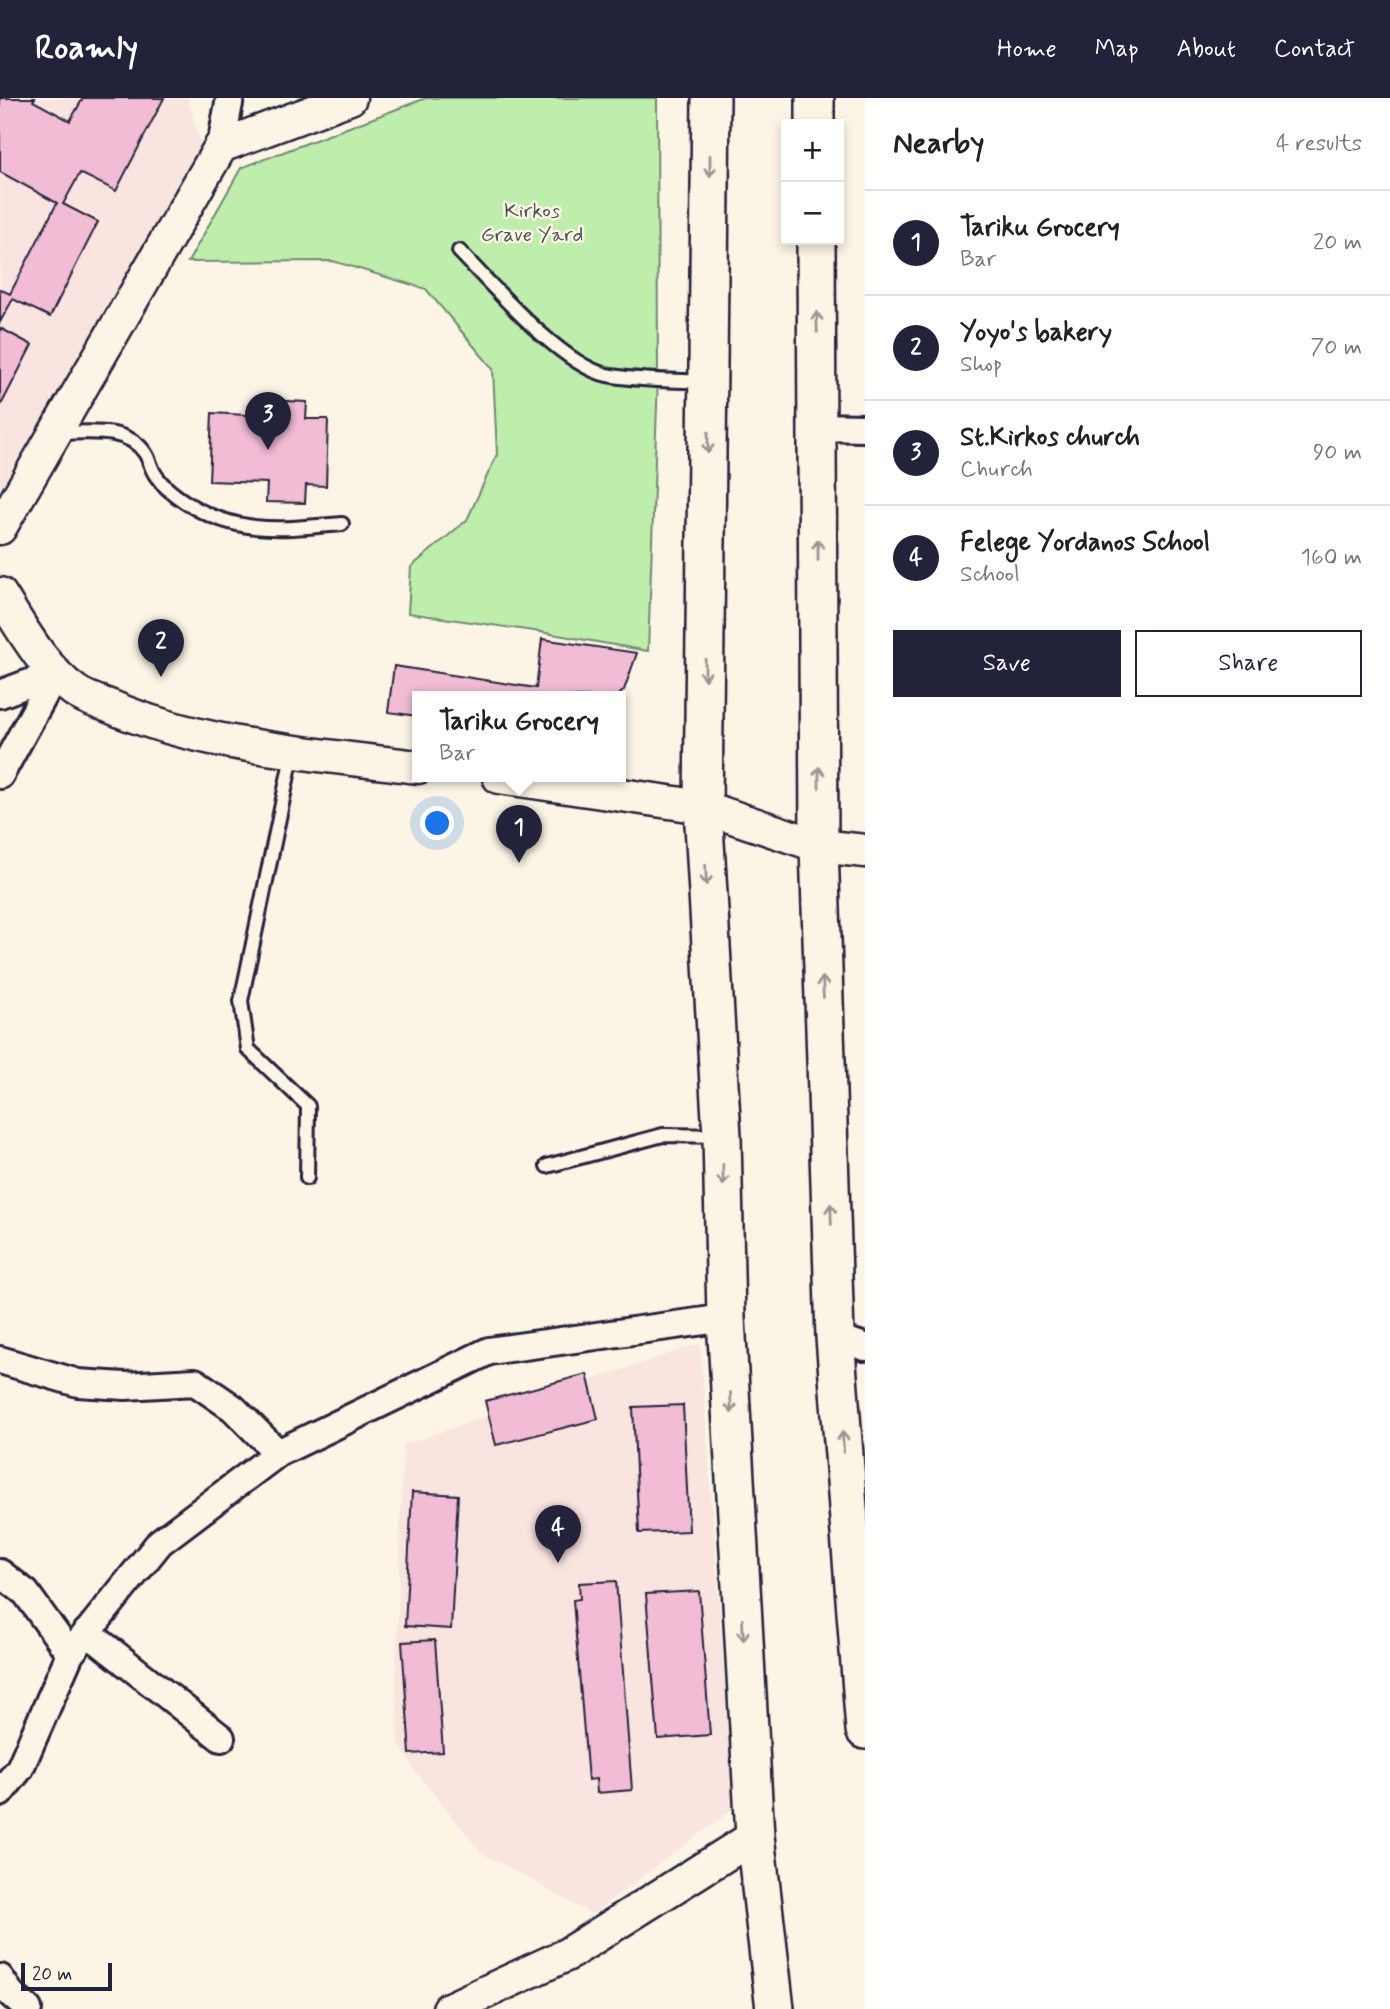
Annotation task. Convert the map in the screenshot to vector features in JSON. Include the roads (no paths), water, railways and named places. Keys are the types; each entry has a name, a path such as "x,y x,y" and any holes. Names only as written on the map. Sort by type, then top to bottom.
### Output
{"main road":[{"path":"711,98 703,807 722,1136 726,1318 755,1836 775,2009"},
{"path":"815,98 815,119"},
{"path":"817,245 819,846 850,1342 865,1730"}],"street":[{"path":"0,528 221,146 230,98"},
{"path":"221,146 350,98"},
{"path":"818,427 865,428"},
{"path":"0,594 28,638 55,673 76,692 174,730 293,751 412,765"},
{"path":"0,694 55,673"},
{"path":"0,775 55,673"},
{"path":"533,782 703,807 819,846 865,851"},
{"path":"0,1793 20,1768 70,1654 160,1542 278,1453 489,1351 726,1318"},
{"path":"0,1360 78,1383 125,1386 195,1382 233,1408 278,1453"},
{"path":"0,1573 26,1593 70,1654"},
{"path":"87,1632 221,1738"},
{"path":"449,2009 566,1955 755,1836"},
{"path":"0,1978 10,1993 28,2009"}],"lane":[{"path":"459,251 520,314 580,365 607,375 709,383"},
{"path":"55,433 113,433 133,441 144,451 156,477 185,502 212,517 267,530 342,524"},
{"path":"293,751 241,1001 248,1049 308,1106 307,1178"},
{"path":"547,1166 663,1135 722,1136"}],"place":[{"name":"St.Kirkos church","path":"268,450"},
{"name":"Yoyo's bakery","path":"161,677"},
{"name":"Tariku Grocery","path":"519,863"},
{"name":"Felege Yordanos School","path":"558,1563"}],"park label":[{"name":"Kirkos Grave Yard","path":"532,222"}]}
